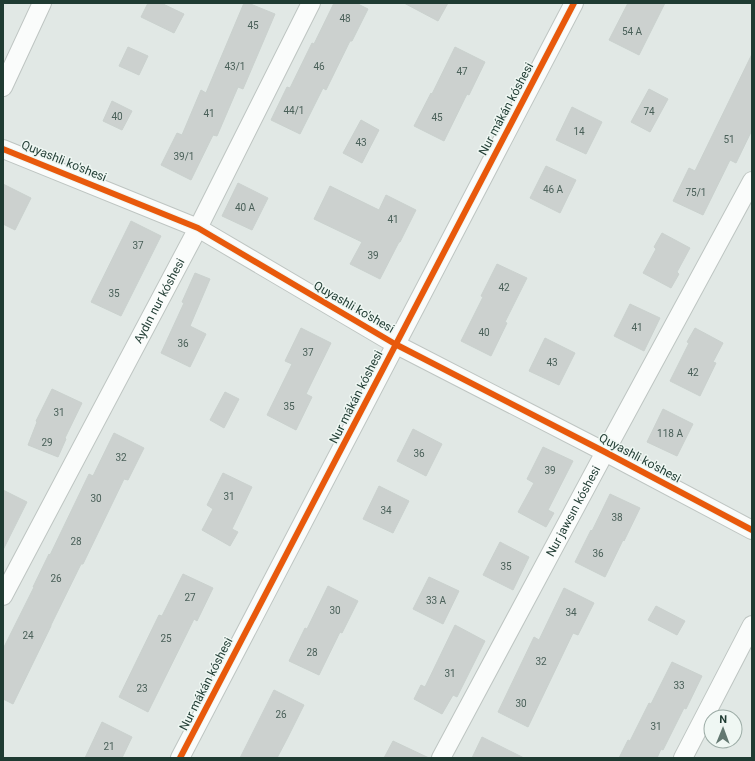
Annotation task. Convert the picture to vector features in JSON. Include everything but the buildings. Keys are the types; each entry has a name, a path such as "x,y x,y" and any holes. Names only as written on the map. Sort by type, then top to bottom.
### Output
{"street":[{"path":"3,87 42,3"},
{"name":"Aydın nur kóshesi","path":"3,596 198,228 311,3"},
{"name":"Nur mákán kóshesi","path":"180,758 574,3"},
{"name":"Quyashli ko'shesi","path":"3,149 198,228 395,344 605,452 752,530"},
{"name":"Nur jawsın kóshesi","path":"441,758 752,181"},
{"path":"683,758 752,625"}],"cycle path":[{"path":"180,758 574,3"},
{"path":"3,149 198,228 395,344 605,452 752,530"}]}
